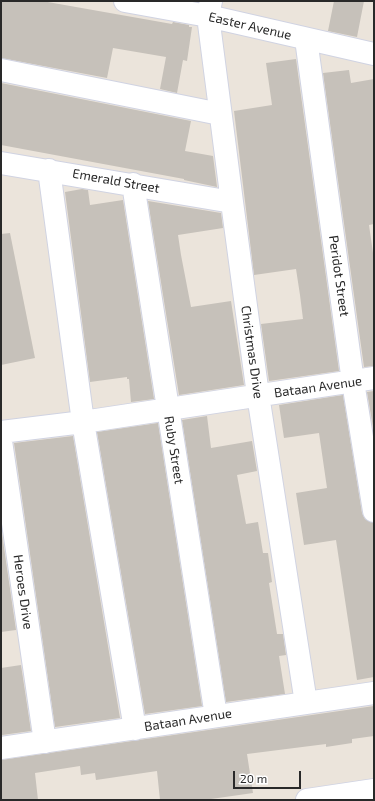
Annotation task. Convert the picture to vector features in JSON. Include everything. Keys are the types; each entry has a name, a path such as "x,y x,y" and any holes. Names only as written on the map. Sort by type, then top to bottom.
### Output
{"street":[{"name":"Easter Avenue","path":"125,1 209,9 306,39 374,54"},
{"name":"Christmas Drive","path":"209,9 220,114 258,395 306,702"},
{"name":"Peridot Street","path":"306,39 364,380 374,511"},
{"path":"1,70 220,114"},
{"name":"Emerald Street","path":"1,163 133,184 232,202"},
{"path":"49,170 83,422 134,729"},
{"name":"Ruby Street","path":"133,184 216,716"},
{"name":"Bataan Avenue","path":"1,432 83,422 364,380"},
{"name":"Heroes Drive","path":"1,441 45,742"},
{"name":"Bataan Avenue","path":"1,748 374,692"},
{"path":"307,800 374,790"}],"building":[{"path":"1,1 42,1 172,24 173,22 189,25 189,27 192,27 187,61 183,60 177,93 160,89 166,57 113,48 107,78 1,58"},
{"path":"334,1 364,1 357,37 328,31"},
{"path":"296,59 339,371 269,381 261,324 303,319 300,295 296,269 254,275 234,111 272,105 266,63"},
{"path":"349,70 351,83 374,79 374,224 369,225 374,260 374,366 364,367 323,73"},
{"path":"1,83 191,121 185,151 213,156 217,187 184,179 1,145"},
{"path":"82,189 88,190 90,205 123,200 154,399 131,402 129,379 127,379 127,377 90,382 65,192"},
{"path":"148,201 221,213 223,228 178,235 191,307 231,301 244,385 179,395"},
{"path":"10,233 35,358 1,365 1,234"},
{"path":"374,391 374,433 367,392"},
{"path":"343,395 362,513 365,519 374,523 374,677 357,680 336,540 304,545 296,493 327,488 319,433 284,438 279,405"},
{"path":"207,416 211,448 252,441 257,471 237,475 246,524 258,522 263,553 268,553 272,582 269,583 277,634 283,634 286,655 279,656 285,694 226,702 182,420"},
{"path":"158,423 202,706 145,714 97,432"},
{"path":"73,436 120,718 55,727 14,443"},
{"path":"1,527 16,630 1,632"},
{"path":"21,665 31,731 2,735 1,668"},
{"path":"374,706 374,736 352,739 352,743 326,747 326,744 247,754 253,793 204,800 160,800 157,771 96,780 95,773 81,775 80,766 35,773 38,800 1,800 1,760"}]}
